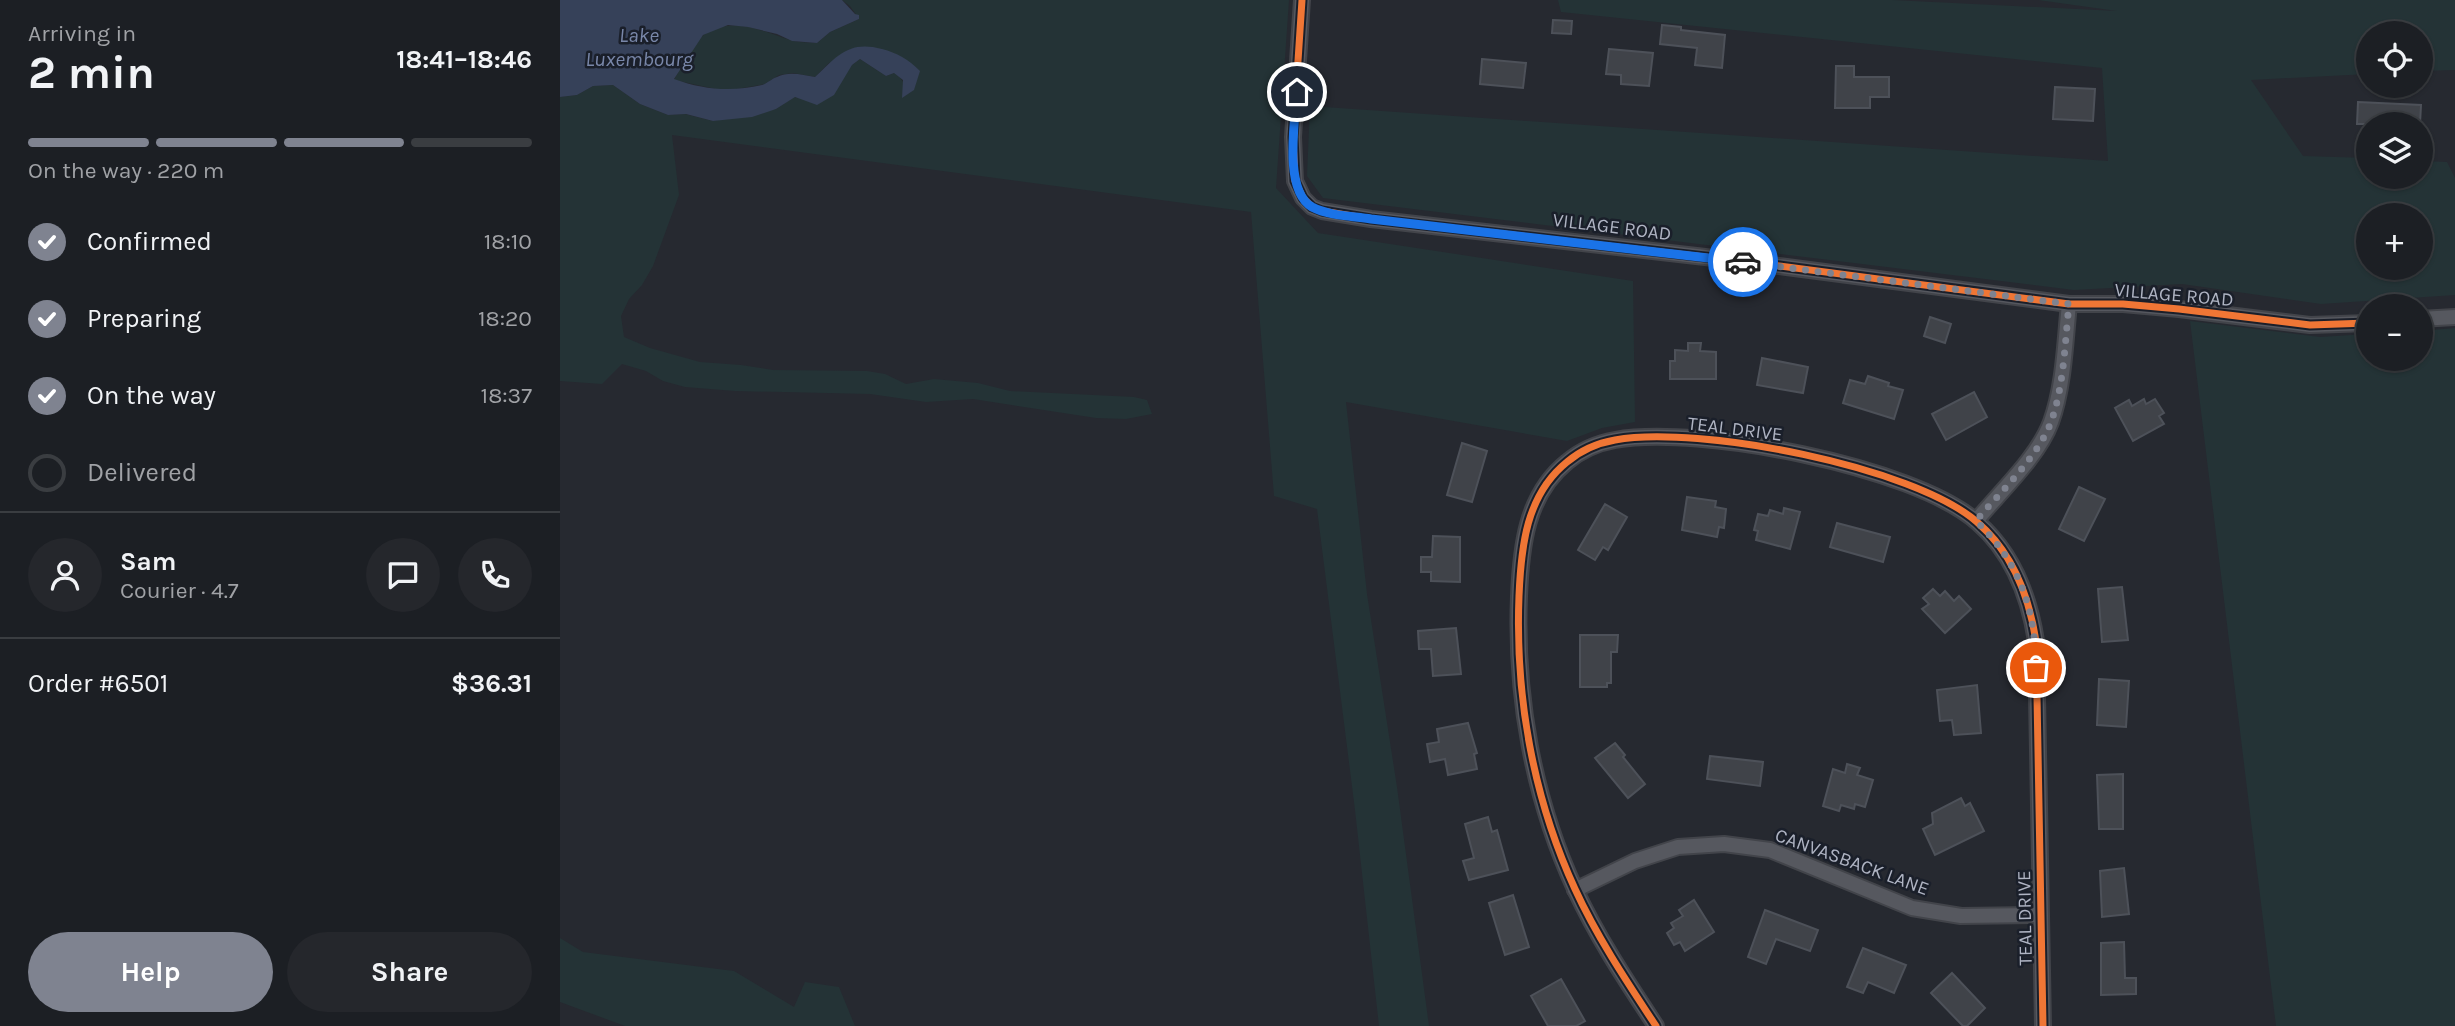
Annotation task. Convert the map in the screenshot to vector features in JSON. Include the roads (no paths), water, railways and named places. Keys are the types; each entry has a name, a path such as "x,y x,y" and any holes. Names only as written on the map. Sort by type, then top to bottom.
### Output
{"street":[{"name":"VILLAGE ROAD","path":"1302,0 1294,128 1295,181 1303,198 1312,207 1322,211 1371,219 1749,262 2069,304 2123,304 2310,325 2356,323"},
{"path":"1976,521 2031,456 2052,421 2069,304"},
{"path":"2433,319 2455,317"},
{"name":"TEAL DRIVE","path":"1656,1026 1595,929 1575,890 1559,849 1529,743 1520,681 1518,628 1520,572 1530,516 1548,480 1566,462 1589,449 1615,440 1643,437 1732,442 1794,452 1834,461 1897,481 1944,500 1976,521 1999,546 2014,568 2033,618 2036,641 2043,1026"},
{"name":"CANVASBACK LANE","path":"1575,890 1635,861 1678,847 1724,844 1770,850 1912,908 1961,916 2041,915"}],"water":[{"name":"Lake Luxembourg","path":"560,0 842,0 859,15 859,19 830,32 817,43 792,41 777,34 728,25 703,35 674,79 696,86 740,89 762,85 786,74 815,77 844,52 861,47 893,52 920,71 914,90 902,98 903,80 894,73 886,76 860,59 852,65 834,95 817,105 795,97 776,109 752,117 713,121 686,114 668,115 640,104 613,85 593,86 577,95 560,97"}]}
